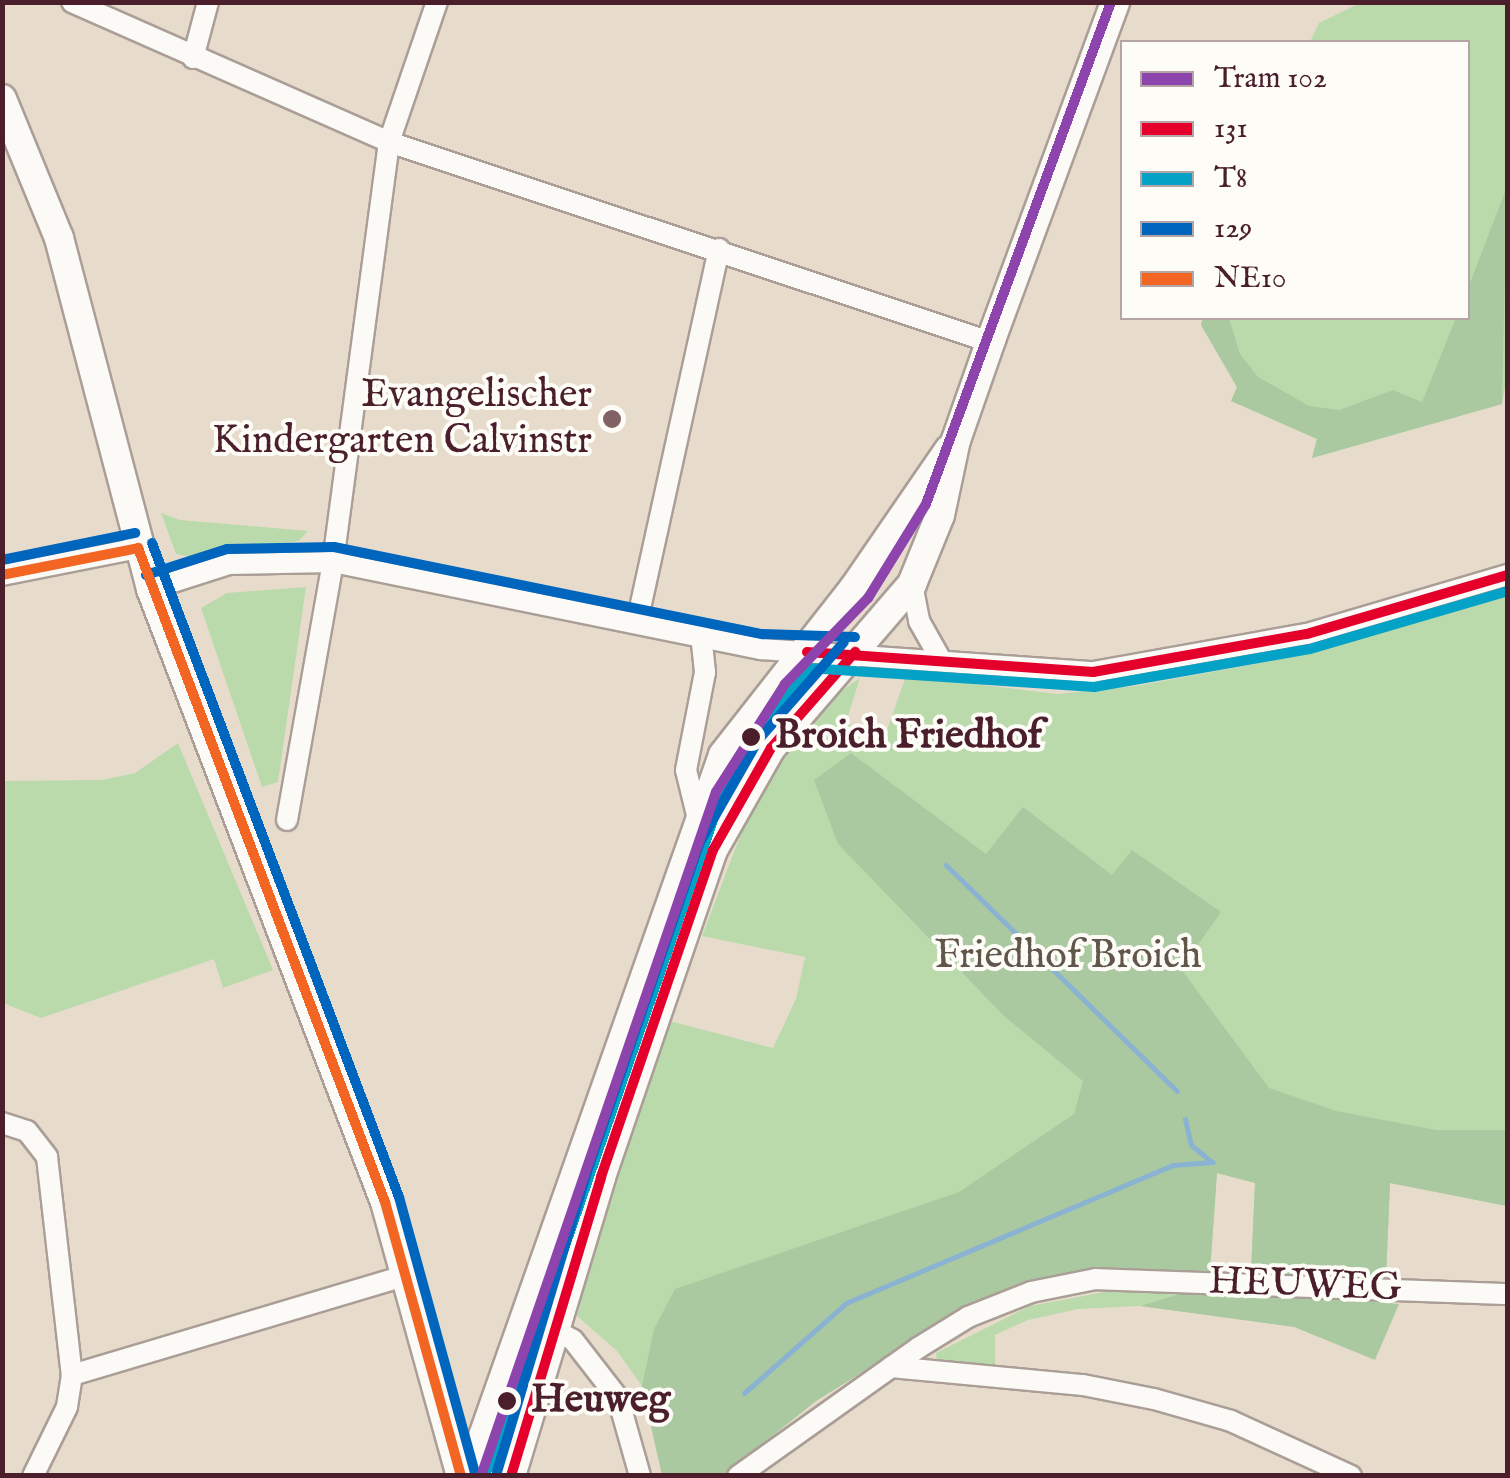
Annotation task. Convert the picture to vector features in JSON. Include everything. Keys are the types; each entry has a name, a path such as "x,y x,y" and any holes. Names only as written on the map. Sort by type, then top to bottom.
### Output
{"main road":[{"path":"512,1476 560,1328 601,1177 713,850 771,748 912,584 940,515 956,440 990,342 1116,2"},
{"path":"2,100 59,238 151,589 407,1275 461,1476"},
{"path":"469,1476 698,818 738,730 802,652 956,440"}],"street":[{"path":"72,2 389,142 990,342"},
{"path":"193,58 208,2"},
{"path":"287,820 333,562 389,142 437,2"},
{"path":"637,622 719,249"},
{"path":"2,576 138,548"},
{"path":"151,589 229,564 333,562 701,636 802,652 856,652 1093,672 1158,664 1307,634 1508,576"},
{"path":"912,584 919,621 941,660"},
{"path":"698,818 686,770 705,672 701,636"},
{"path":"2,1122 27,1131 48,1158 72,1376 67,1407 33,1476"},
{"path":"72,1376 407,1275"},
{"name":"HEUWEG","path":"738,1476 890,1367 968,1317 1031,1292 1096,1279 1508,1294"},
{"path":"527,1314 560,1328 618,1398 640,1476"},
{"path":"890,1367 1083,1385 1154,1400 1231,1421 1350,1476"}],"green space":[{"path":"1360,3 1507,3 1508,370 1502,404 1312,458 1317,439 1231,401 1237,387 1201,325 1202,320 1470,320 1470,40 1311,40 1319,23"},
{"path":"1507,187 1502,404 1312,458 1317,439 1231,401 1237,387 1201,325 1202,320 1230,320 1240,354 1258,377 1309,406 1339,410 1393,390 1422,402 1455,320 1470,320 1470,283"},
{"path":"161,513 180,520 308,531 299,541 192,557 176,554"},
{"path":"306,587 278,782 262,787 201,608 227,593"},
{"name":"Friedhof Broich","path":"1507,591 1507,1206 1390,1183 1386,1278 1251,1273 1255,1183 1217,1173 1210,1272 1086,1271 967,1307 816,1401 723,1475 662,1475 642,1386 617,1351 577,1316 607,1203 666,1033 662,1019 773,1048 796,999 805,957 702,936 758,789 831,698 860,678 846,722 881,747 906,676 1057,694 1136,686 1266,662"},
{"path":"178,743 273,970 223,988 214,959 41,1018 3,1003 3,781 102,780 135,773"},
{"path":"851,753 986,854 1023,807 1112,875 1132,850 1221,912 1181,969 1269,1088 1336,1111 1436,1130 1507,1130 1507,1206 1390,1183 1386,1278 1251,1273 1255,1183 1217,1173 1210,1272 1086,1271 967,1307 816,1401 723,1475 662,1475 642,1386 654,1329 675,1289 959,1192 1074,1114 1083,1081 1004,1016 838,844 814,780"},
{"path":"1126,1288 1189,1291 1140,1306 1078,1309 1028,1320 995,1335 995,1368 937,1364 936,1353 1030,1306"},
{"path":"1189,1291 1399,1304 1375,1360 1294,1327 1140,1306"}],"waterway":[{"path":"946,865 1177,1091"},
{"path":"1185,1119 1191,1145 1211,1161"},
{"path":"744,1393 846,1303 1173,1165 1213,1162"}],"tram line":[{"name":"102","path":"481,1476 716,792 785,684 868,598 926,504 1111,2"},
{"path":"680,893 705,843"}],"transit line":[{"name":"129","path":"2,560 135,533"},
{"name":"129","path":"152,543 399,1197 475,1472"},
{"name":"129","path":"146,575 227,549 334,547 763,634 855,637"},
{"name":"NE10","path":"138,548 385,1202 461,1476"},
{"name":"NE10","path":"2,575 138,548"},
{"name":"131","path":"807,652 1093,672 1307,634 1508,575"},
{"name":"T8","path":"485,1476 721,797 758,727 808,668 1094,687 1310,649 1508,591"},
{"name":"129","path":"497,1472 587,1172 699,844 759,739 844,642"},
{"name":"131","path":"511,1476 601,1177 713,850 771,748 855,652"}],"place":[{"name":"Evangelischer Kindergarten Calvinstr","path":"612,419"},
{"name":"Broich Friedhof","path":"751,737"},
{"name":"Heuweg","path":"507,1401"}]}
